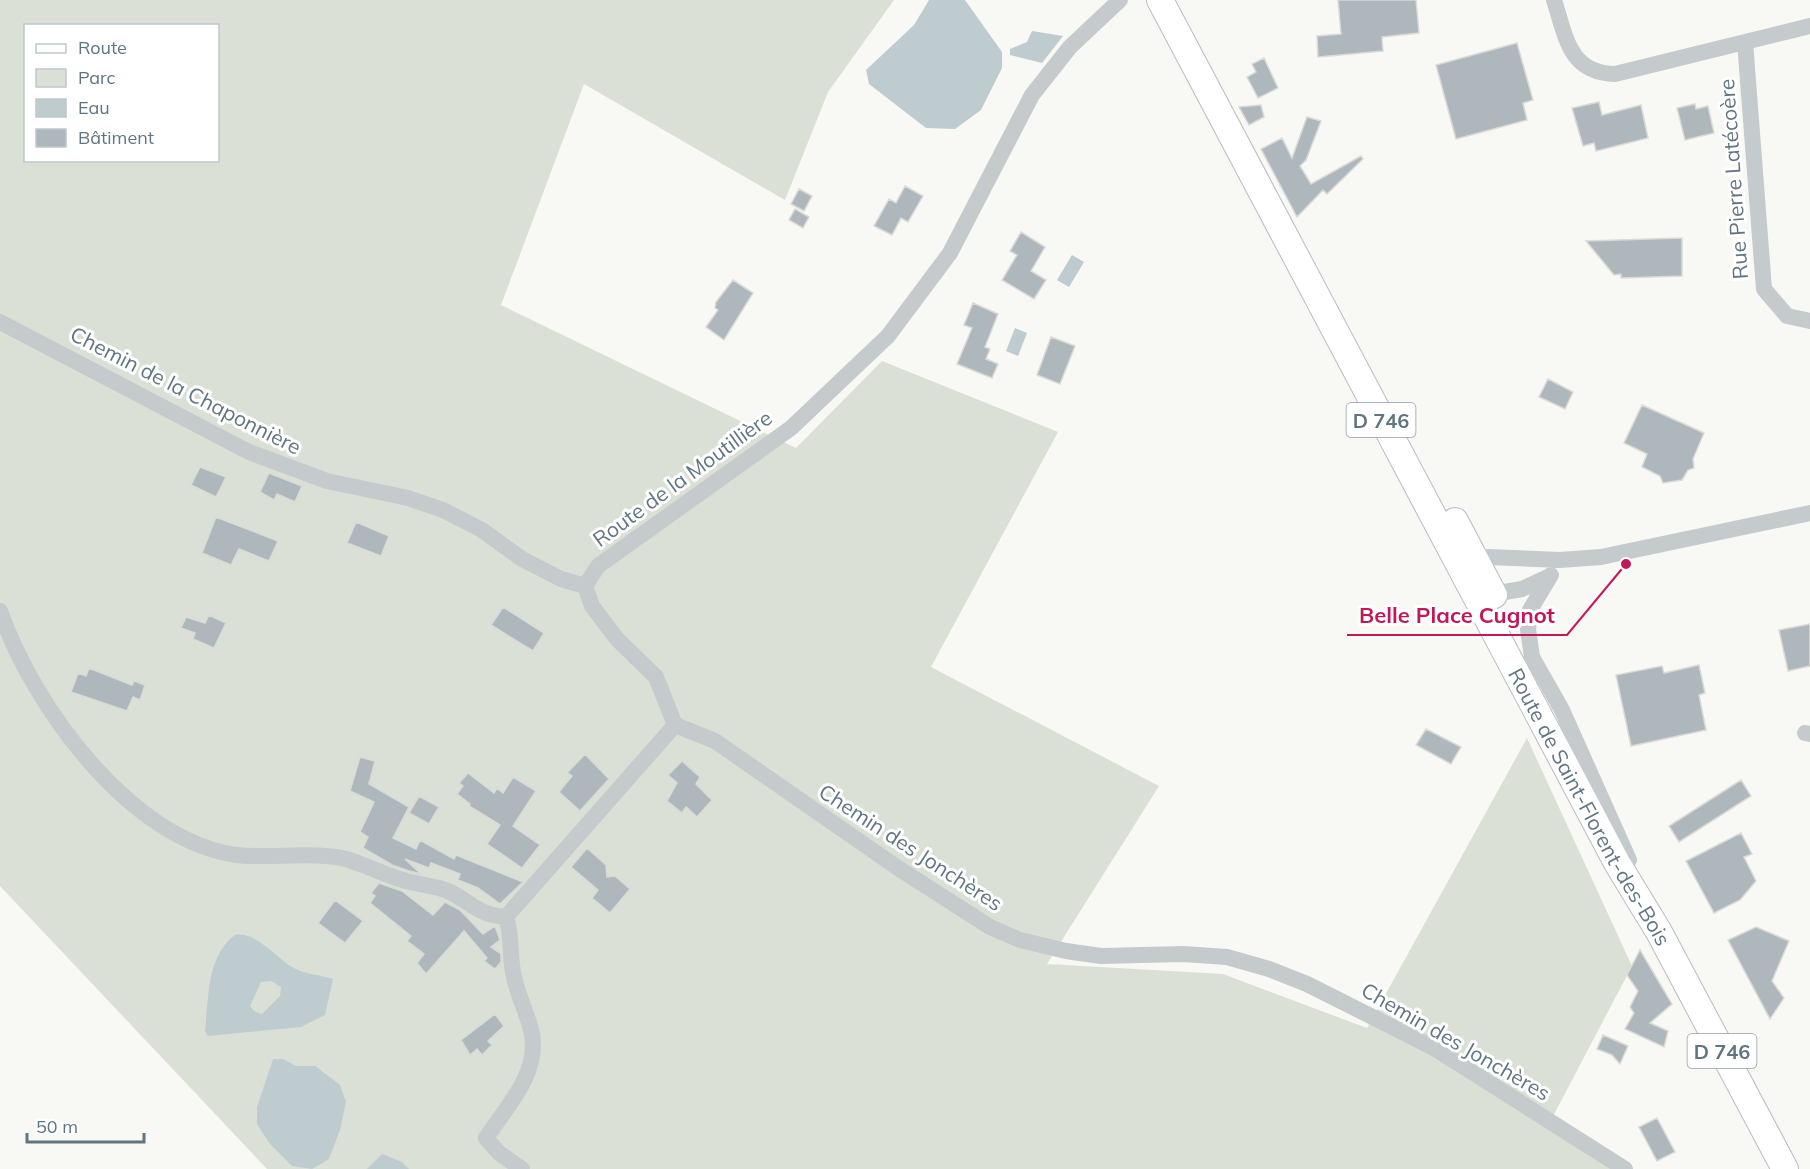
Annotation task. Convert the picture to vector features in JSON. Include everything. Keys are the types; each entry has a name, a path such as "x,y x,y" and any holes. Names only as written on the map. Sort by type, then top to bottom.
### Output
{"main road":[{"name":"Route de Saint-Florent-des-Bois","path":"1160,0 1617,863 1659,932"},
{"name":"Route de Saint-Florent-des-Bois","path":"1270,205 1336,309 1481,577 1629,861 1659,932"},
{"name":"D 746","path":"1659,932 1785,1169"}],"street":[{"name":"Route de la Moutillière","path":"585,586 598,566 791,428 888,336 950,253 1032,95 1070,47 1119,0"},
{"path":"1554,0 1575,58 1586,68 1601,74 1616,74 1810,26"},
{"name":"Rue Pierre Latécoère","path":"1745,42 1764,289 1787,316 1810,321"},
{"name":"Chemin de la Chaponnière","path":"0,322 249,452 327,481 408,498 443,510 482,530 522,559 561,579 585,586"},
{"path":"1388,433 1423,479 1481,577 1494,633"},
{"path":"1481,577 1560,560 1601,557 1810,513"},
{"path":"1481,577 1522,589 1551,575 1601,557"},
{"path":"1551,575 1530,610 1528,629 1532,657 1562,710 1629,861"},
{"path":"506,917 675,725 656,677 617,639 592,606 585,586"},
{"path":"0,611 38,691 90,766 144,813 203,848 237,855 344,859 404,880 449,891 485,915 506,917"},
{"name":"Chemin des Jonchères","path":"675,725 715,741 926,887 990,927 1020,940 1078,953 1101,956 1183,954 1227,957 1269,969 1317,988 1434,1048 1625,1169"},
{"path":"506,917 512,938 513,975 532,1034 534,1057 528,1076 486,1138 499,1153 522,1169"}],"green space":[{"path":"0,0 894,0 828,92 785,200 584,84 501,305 796,448 882,361 1058,432 931,667 1159,786 1047,964 1223,974 1367,1028 1527,738 1632,966 1550,1122 1616,1169 267,1169 0,886"}],"water":[{"path":"929,0 965,0 1002,52 1002,68 981,110 955,129 926,128 869,84 866,70 914,25"},
{"path":"1032,31 1063,36 1042,63 1010,55 1010,49 1027,42"},
{"path":"1072,255 1084,262 1069,287 1057,280"},
{"path":"1015,328 1027,333 1018,356 1006,351"},
{"path":"235,935 250,937 297,970 333,979 325,1015 301,1027 208,1036 205,1031 211,979 214,966 226,944","holes":["271,981 281,987 280,996 262,1014 254,1011 250,1006 261,982"]},
{"path":"273,1059 283,1059 296,1066 315,1066 340,1085 346,1102 340,1130 329,1159 312,1169 292,1166 270,1144 257,1124 257,1107"},
{"path":"382,1154 402,1162 409,1169 367,1169"}],"building":[{"path":"1338,0 1416,0 1419,33 1382,37 1383,51 1318,57 1317,36 1341,34"},
{"path":"1517,43 1533,100 1523,103 1527,120 1456,139 1436,65"},
{"path":"1264,58 1278,88 1258,98 1247,77 1256,72 1252,64"},
{"path":"1599,102 1602,115 1641,105 1648,138 1596,151 1594,143 1583,146 1572,108"},
{"path":"1695,104 1696,109 1708,106 1714,133 1685,140 1677,108"},
{"path":"1261,105 1264,117 1249,125 1239,107"},
{"path":"1307,117 1321,121 1306,160 1300,166 1311,184 1361,156 1363,159 1327,194 1323,190 1297,217 1261,149 1282,138 1292,158"},
{"path":"905,186 923,196 908,222 901,218 892,235 874,226 889,199 896,203"},
{"path":"799,189 812,196 804,211 791,204"},
{"path":"795,209 809,217 803,228 789,220"},
{"path":"1021,232 1045,247 1031,271 1046,280 1034,299 1002,280 1017,255 1010,251"},
{"path":"1682,238 1682,276 1621,278 1621,274 1614,275 1586,241"},
{"path":"733,280 753,293 724,340 706,327 718,310 715,308 716,302"},
{"path":"973,303 998,314 985,347 990,349 986,359 998,364 992,378 957,364 972,328 964,325"},
{"path":"1051,337 1075,346 1060,384 1037,375"},
{"path":"1548,379 1573,392 1565,409 1539,397"},
{"path":"1642,405 1704,433 1693,459 1694,468 1688,470 1682,480 1663,483 1660,476 1642,467 1647,454 1624,443"},
{"path":"200,467 226,477 216,497 191,485"},
{"path":"269,473 302,486 295,502 277,494 274,500 260,492"},
{"path":"216,517 278,541 269,561 239,549 231,565 202,553"},
{"path":"356,522 389,536 381,556 347,543"},
{"path":"503,607 544,633 533,651 491,625"},
{"path":"209,615 226,623 214,648 193,639 195,633 181,628 186,617 205,623"},
{"path":"1810,624 1810,666 1788,671 1779,630"},
{"path":"1699,665 1705,693 1699,695 1706,730 1631,746 1616,675 1662,666 1664,673"},
{"path":"89,668 132,685 134,681 145,685 140,700 133,697 127,711 71,692 78,673 86,676"},
{"path":"1426,729 1461,747 1451,764 1416,745"},
{"path":"585,754 609,779 580,811 559,792 572,776 567,773"},
{"path":"360,757 375,761 369,784 409,807 393,838 416,849 420,840 454,859 456,855 523,882 500,904 478,888 458,880 460,874 431,863 429,868 405,859 421,874 409,871 392,865 363,848 368,837 360,832 374,802 350,791"},
{"path":"682,761 700,777 696,784 712,800 697,817 686,807 682,813 667,801 677,783 668,775"},
{"path":"468,773 494,793 497,788 503,793 513,777 536,791 513,826 540,845 522,868 487,844 500,825 469,806 470,804 457,794 463,786 459,783"},
{"path":"1741,780 1751,796 1679,842 1669,826"},
{"path":"419,796 439,807 429,824 409,813"},
{"path":"1741,833 1752,854 1744,857 1756,881 1740,900 1714,913 1686,861"},
{"path":"587,848 606,865 607,877 615,876 630,889 610,913 592,898 598,890 571,867"},
{"path":"379,883 402,891 433,915 445,902 460,910 483,934 495,926 500,940 491,947 501,954 501,962 495,969 484,961 487,958 464,931 426,974 417,963 424,954 407,941 411,936 370,903 375,896 371,893"},
{"path":"335,900 363,921 345,943 318,923"},
{"path":"1756,927 1789,941 1772,981 1784,998 1770,1019 1728,940"},
{"path":"1640,950 1672,1004 1650,1023 1668,1031 1664,1047 1625,1029 1634,1013 1630,1007 1638,991 1627,975"},
{"path":"495,1014 504,1026 488,1041 492,1045 482,1055 477,1049 470,1055 461,1040"},
{"path":"1603,1035 1628,1046 1620,1064 1612,1055 1597,1049"},
{"path":"1657,1118 1675,1152 1657,1161 1639,1127"}],"place":[{"name":"Belle Place Cugnot","path":"1626,564"}]}
